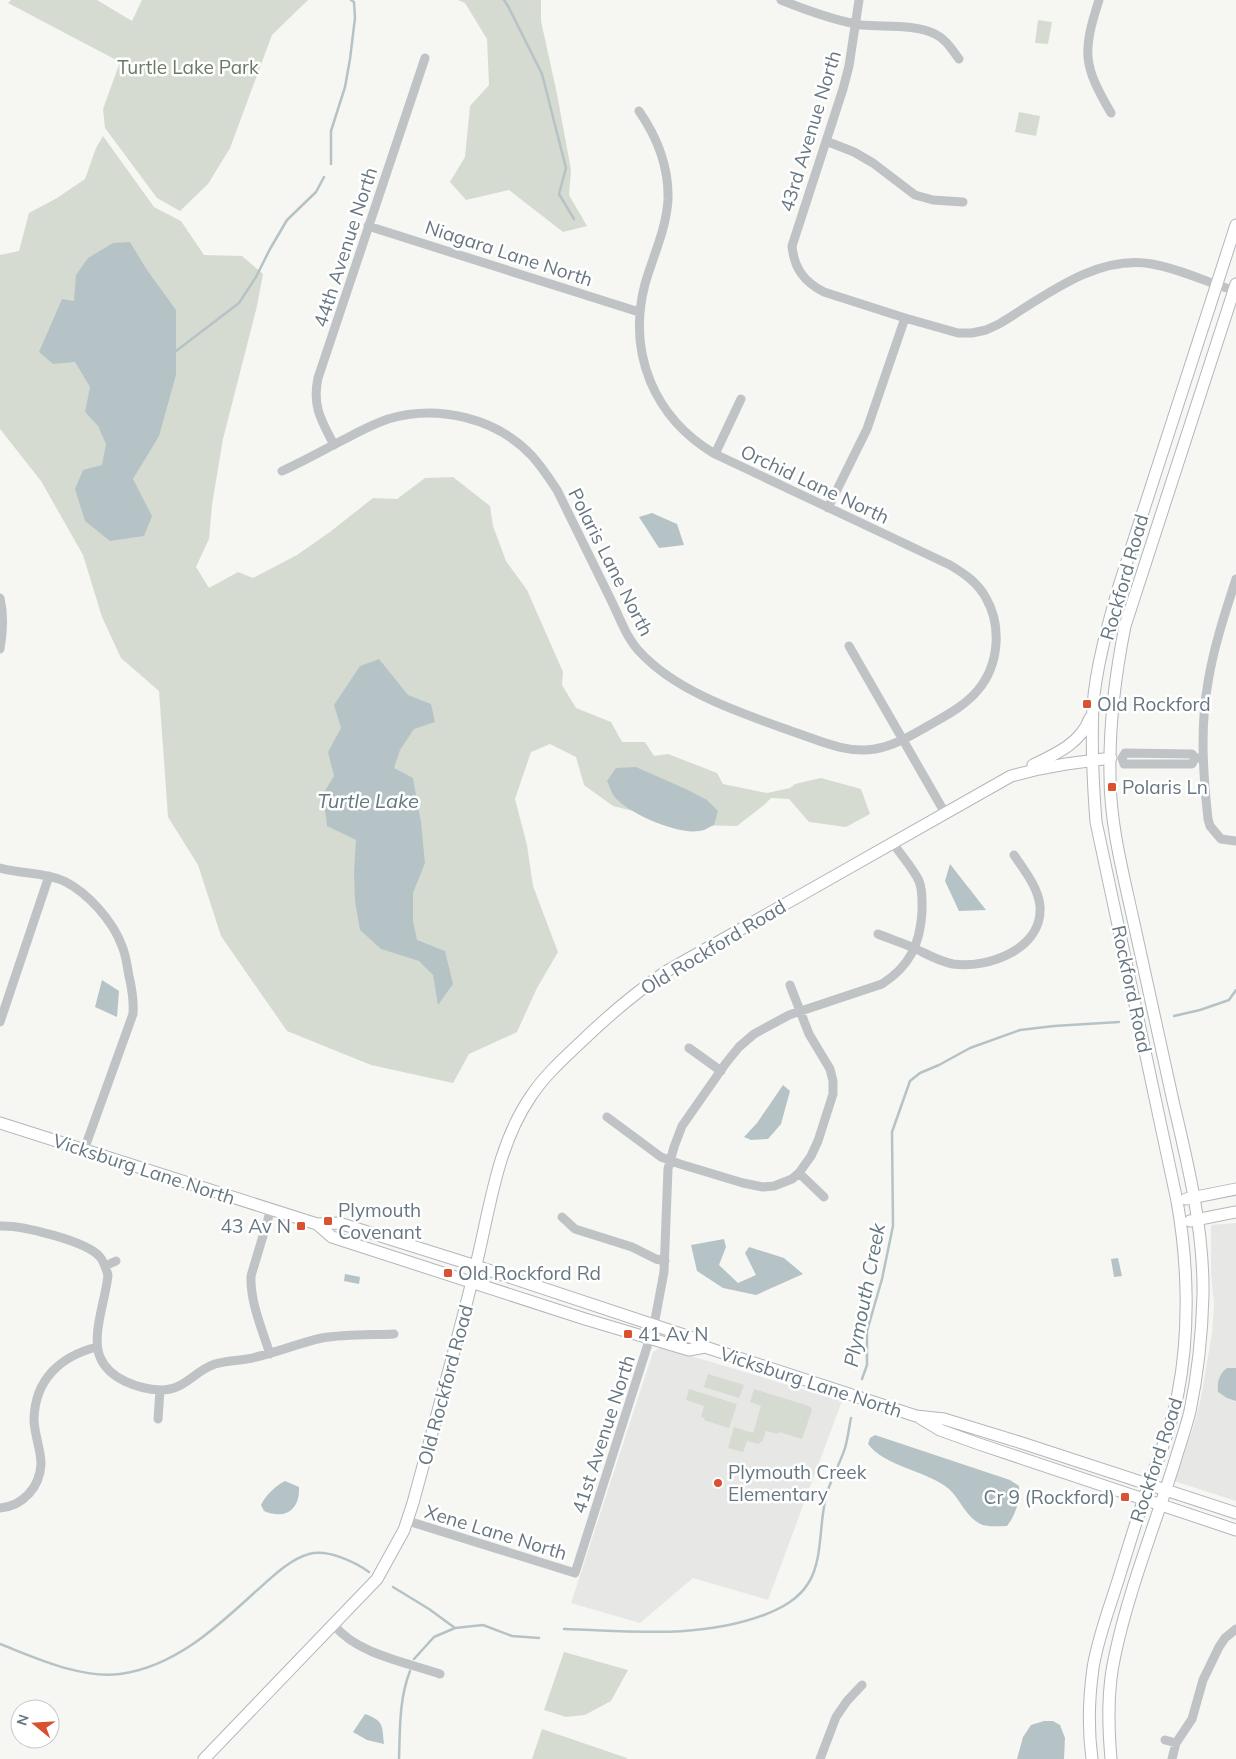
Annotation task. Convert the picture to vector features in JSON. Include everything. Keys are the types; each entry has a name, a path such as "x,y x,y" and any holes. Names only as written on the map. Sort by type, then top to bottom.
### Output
{"main road":[{"name":"Rockford Road","path":"1092,1759 1090,1741 1093,1668 1103,1628 1171,1422 1178,1393 1184,1347 1186,1293 1181,1223 1177,1201 1096,822 1092,760 1093,704 1106,630 1119,586 1236,225"},
{"name":"Rockford Road","path":"1110,1759 1109,1695 1114,1657 1126,1611 1190,1412 1199,1354 1203,1292 1202,1256 1185,1153 1128,897 1112,814 1110,776 1116,758 1112,712 1125,626 1235,288"},
{"path":"1012,776 1074,742 1088,725 1093,704"},
{"name":"Old Rockford Road","path":"204,1759 377,1580 408,1521 472,1282 507,1142 531,1096 558,1063 615,1010 640,989 667,971 892,842 1012,776 1039,768 1116,758"},
{"name":"Vicksburg Lane North","path":"0,1123 317,1224 332,1237 585,1319 689,1350 705,1347"},
{"path":"1177,1201 1236,1189"},
{"path":"1181,1223 1236,1212"},
{"name":"Vicksburg Lane North","path":"317,1224 339,1222 693,1338 705,1347 916,1416 952,1422 1236,1513"},
{"name":"Vicksburg Lane North","path":"916,1416 940,1430 1236,1530"}],"street":[{"path":"781,0 855,24 881,27 916,27 926,30 943,38 959,59"},
{"name":"43rd Avenue North","path":"859,0 847,74 794,240 793,258 804,279 813,287 904,318"},
{"path":"1099,0 1088,41 1088,58 1091,76 1110,113"},
{"name":"44th Avenue North","path":"334,445 317,409 315,399 316,388 425,58"},
{"name":"Orchid Lane North","path":"639,111 648,125 663,160 668,199 661,237 646,282 639,312 642,357 648,378 658,399 686,433 715,454 950,565 965,574 976,584 986,598 996,628 997,645 988,676 968,701 903,740"},
{"path":"826,140 854,152 873,163 915,195 933,200 963,202"},
{"name":"Niagara Lane North","path":"368,226 639,312"},
{"path":"828,508 867,429 904,318 958,333 986,330 1091,271 1110,265 1131,262 1171,268 1217,284 1235,288"},
{"path":"715,454 741,399"},
{"name":"Polaris Lane North","path":"282,471 388,419 410,414 432,413 455,415 476,420 514,440 531,455 545,472 557,490 630,638 638,650 659,669 686,687 733,710 832,745 861,751 890,746 903,740"},
{"path":"1236,578 1214,652 1208,682 1199,758 1210,826 1221,839 1236,841"},
{"path":"0,598 3,633 0,649"},
{"path":"849,646 946,813"},
{"name":"Old Rockford Road","path":"1116,758 1125,753 1192,754 1199,758"},
{"name":"41st Avenue North","path":"575,1573 654,1325 664,1272 670,1161 682,1126 739,1047 754,1034 771,1024 801,1011 882,984 904,966 914,948 921,925 922,900 918,881 892,842"},
{"path":"878,934 914,948 937,960 954,964 987,962 1014,951 1030,937 1035,928 1040,907 1037,893 1014,855"},
{"path":"0,868 49,876 64,881 79,891 110,922 122,946 134,1000 133,1014 126,1038 84,1150"},
{"path":"0,1022 49,876"},
{"path":"607,1117 661,1157 743,1183 764,1187 784,1183 799,1173 811,1156 818,1141 833,1094 833,1087 830,1069 809,1034 790,985"},
{"path":"689,1048 721,1071"},
{"path":"799,1173 824,1197"},
{"path":"270,1354 250,1288 250,1276 271,1209"},
{"path":"562,1217 575,1229 632,1247 656,1259 665,1260"},
{"path":"0,1226 30,1229 83,1245 100,1256 108,1275 97,1347 106,1368 116,1377 127,1382 160,1390 172,1389 183,1385 212,1365 224,1362 247,1360 324,1338 394,1334"},
{"path":"105,1266 116,1261"},
{"path":"0,1508 17,1503 26,1496 34,1488 39,1477 40,1454 34,1420 40,1390 47,1378 57,1366 69,1357 97,1347"},
{"path":"158,1419 160,1390"},
{"name":"Xene Lane North","path":"408,1521 575,1573"},
{"path":"334,1625 339,1632 356,1645 440,1674"},
{"path":"1172,1759 1176,1744 1192,1719 1203,1680 1219,1647 1224,1638 1236,1629"},
{"path":"820,1759 836,1717 847,1701 862,1685"},
{"path":"1165,1740 1176,1744"}],"shaded area":[{"path":"1236,1223 1236,1501 1174,1481 1193,1428 1201,1398 1212,1333 1214,1305 1211,1273 1211,1225"},
{"path":"661,1347 842,1401 768,1600 693,1578 640,1623 571,1603 653,1352"}],"green space":[{"name":"Turtle Lake Park","path":"11,0 97,0 132,21 142,0 308,0 272,35 230,148 208,184 180,211 157,198 105,128 103,109 120,62 8,3"},
{"path":"458,0 541,0 541,21 571,170 569,195 587,226 563,232 509,190 466,200 450,182 465,157 470,106 489,85 487,39 465,3"},
{"path":"1038,20 1052,22 1048,44 1035,43"},
{"path":"1019,112 1040,116 1036,136 1015,132"},
{"path":"103,136 154,207 181,221 204,255 242,256 263,274 257,306 223,439 212,505 209,539 196,567 209,588 238,572 253,578 297,555 373,498 397,499 425,478 453,477 490,506 493,526 506,561 527,590 563,672 562,685 576,708 611,722 622,742 645,742 654,756 668,754 717,773 723,784 767,793 821,778 861,789 870,814 846,827 809,822 789,799 771,798 737,826 689,825 613,806 584,785 576,757 550,744 531,752 515,799 527,845 533,886 558,952 537,988 517,1032 469,1054 453,1083 371,1065 287,1031 221,936 198,865 168,817 159,691 121,658 102,617 83,555 41,481 0,429 0,255 19,251 29,213 57,198 85,179 96,148"},
{"path":"708,1374 744,1385 739,1398 704,1387"},
{"path":"689,1389 737,1404 729,1428 704,1420 705,1418 701,1417 704,1406 686,1400"},
{"path":"754,1389 809,1406 812,1410 802,1439 779,1432 778,1434 766,1431 762,1442 759,1444 747,1441 743,1452 728,1448 734,1427 753,1433 761,1406 750,1402"},
{"path":"564,1652 628,1670 611,1701 585,1715 566,1717 544,1710"},
{"path":"542,1729 627,1758 532,1759"}],"water":[{"path":"130,242 147,270 176,310 176,375 159,436 133,479 152,516 144,536 110,541 85,521 75,489 83,470 102,465 106,444 98,426 85,412 90,387 75,362 53,364 39,352 62,299 74,301 76,275 88,258 113,243"},
{"path":"652,513 677,524 684,545 659,548 639,517"},
{"name":"Turtle Lake","path":"379,659 408,695 431,704 435,722 414,729 400,750 394,768 413,778 421,822 425,863 413,893 413,921 417,940 445,951 453,984 438,1005 433,975 419,961 381,949 360,930 355,901 356,840 327,826 323,794 334,776 328,752 341,728 334,705 360,666"},
{"path":"636,767 707,800 718,811 714,825 701,831 679,830 653,821 629,809 613,795 607,781 616,768"},
{"path":"950,864 986,910 959,911 945,881"},
{"path":"102,980 119,991 117,1017 95,1007"},
{"path":"783,1085 790,1091 781,1124 768,1139 751,1140 744,1137 757,1123"},
{"path":"724,1239 726,1247 719,1265 738,1283 756,1275 745,1253 749,1247 784,1258 803,1274 756,1295 723,1288 697,1271 691,1245"},
{"path":"1118,1258 1122,1276 1114,1277 1111,1259"},
{"path":"345,1274 360,1277 359,1284 344,1281"},
{"path":"1227,1368 1236,1368 1236,1401 1218,1392 1219,1378"},
{"path":"875,1435 1010,1480 1019,1486 1017,1507 1007,1526 984,1525 977,1522 969,1515 949,1489 929,1477 895,1463 875,1452 868,1444 870,1438"},
{"path":"285,1481 299,1487 299,1495 294,1507 290,1511 278,1514 264,1511 261,1505 265,1498 274,1488"},
{"path":"365,1714 376,1719 381,1724 384,1744 367,1740 353,1732"},
{"path":"1044,1721 1053,1721 1060,1725 1065,1738 1064,1759 1017,1759 1023,1737 1031,1725"}],"waterway":[{"path":"331,164 331,131 345,87 350,59 355,18 354,2 351,0"},
{"path":"504,0 542,74 566,168 559,194 574,219"},
{"path":"176,351 239,303 256,277 287,220 316,192 324,177"},
{"name":"Plymouth Creek","path":"1174,1016 1200,1010 1229,1000 1236,990"},
{"name":"Plymouth Creek","path":"862,1379 867,1365 867,1331 882,1279 893,1226 892,1132 910,1081 920,1073 970,1048 1020,1030 1119,1022"},
{"name":"Plymouth Creek","path":"564,1629 640,1632 690,1631 740,1623 764,1615 790,1602 805,1588 817,1563 826,1497 845,1448 851,1418"},
{"path":"0,1644 74,1670 105,1675 120,1674 140,1670 176,1655 225,1619 280,1570 301,1557 309,1554 324,1553 349,1561 369,1572"},
{"path":"393,1587 429,1609 455,1628"},
{"name":"Plymouth Creek","path":"414,1659 434,1637 455,1628 483,1625 512,1636 539,1638"},
{"name":"Plymouth Creek","path":"399,1759 402,1704 410,1671"}],"place":[{"name":"Old Rockford","path":"1087,704"},
{"name":"Polaris Ln","path":"1112,787"},
{"name":"Plymouth Covenant","path":"328,1221"},
{"name":"43 Av N","path":"301,1226"},
{"name":"Old Rockford Rd","path":"448,1273"},
{"name":"41 Av N","path":"628,1334"},
{"name":"Plymouth Creek Elementary","path":"718,1483"},
{"name":"Cr 9 (Rockford)","path":"1125,1497"}]}
